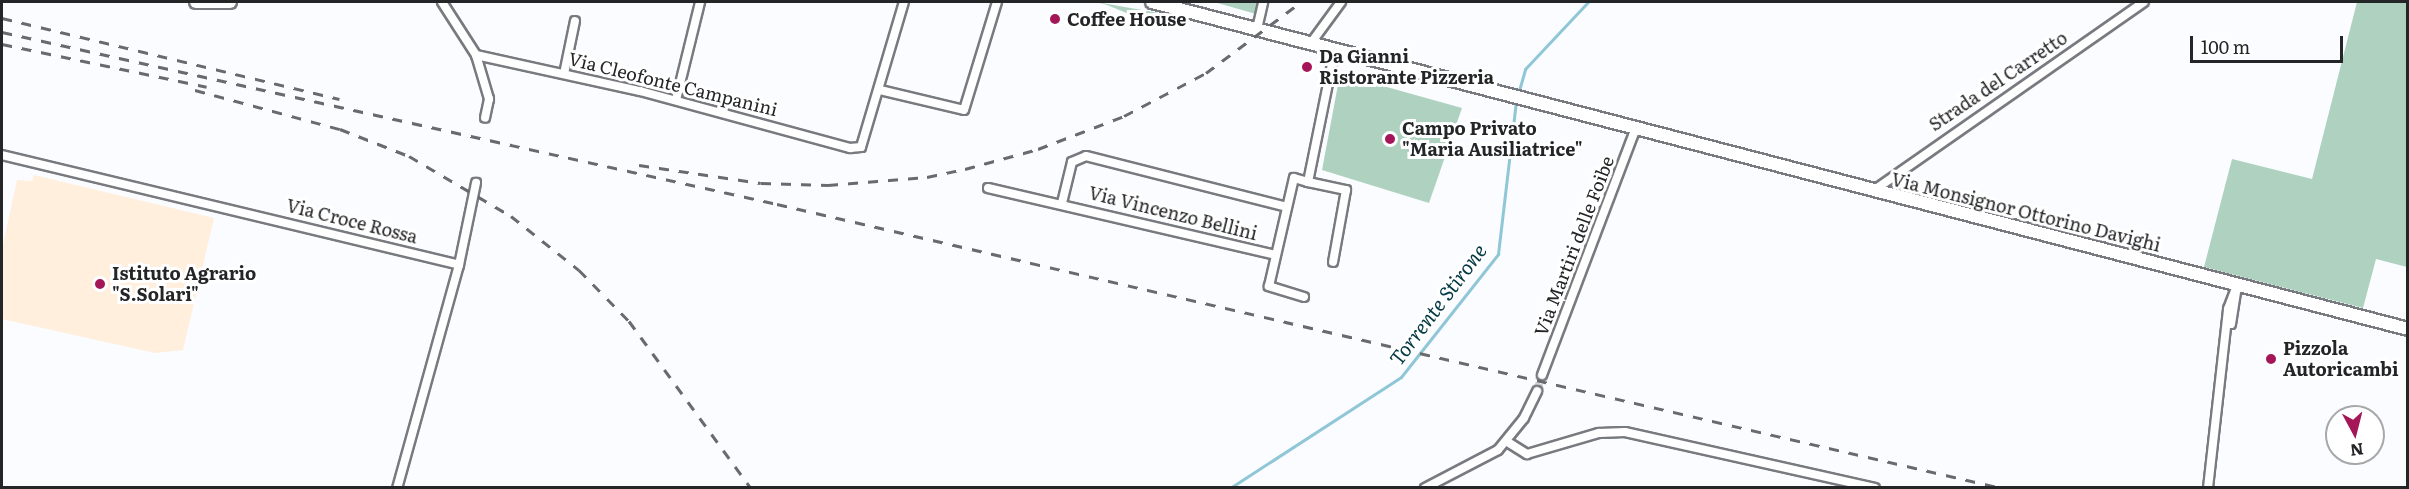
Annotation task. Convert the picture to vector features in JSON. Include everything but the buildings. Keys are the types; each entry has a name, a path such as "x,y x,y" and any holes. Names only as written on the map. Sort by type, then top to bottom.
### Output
{"main road":[{"path":"196,2 230,2"},
{"name":"Via Monsignor Ottorino Davighi","path":"1152,2 2408,329"}],"street":[{"path":"442,2 476,55 489,99 486,118"},
{"path":"676,100 700,2"},
{"path":"904,2 880,90 964,110 997,2"},
{"path":"1257,29 1263,2"},
{"path":"1311,43 1341,2"},
{"name":"Strada del Carretto","path":"1873,191 2144,2"},
{"path":"564,74 575,21"},
{"path":"1308,182 1335,49"},
{"name":"Via Cleofonte Campanini","path":"476,55 676,100 850,148 861,147 880,90"},
{"name":"Via Martiri delle Foibe","path":"1542,375 1636,128"},
{"path":"1062,203 1072,162 1086,156 1287,207"},
{"name":"Via Croce Rossa","path":"5,158 459,265"},
{"path":"1304,297 1269,286 1294,178 1346,190 1333,262"},
{"path":"397,488 459,265 476,183"},
{"name":"Via Vincenzo Bellini","path":"988,188 1062,203 1275,255"},
{"path":"2208,488 2229,330 2228,309 2237,286"},
{"path":"1425,488 1489,457 1506,441 1537,392"},
{"path":"1506,441 1527,454 1599,433 1625,432 1875,488"}],"shaded area":[{"name":"Istituto Agrario \"S.Solari\"","path":"34,175 214,218 183,350 155,353 2,319 2,249 17,180 32,181"}],"green space":[{"path":"1096,2 1159,13 1156,25 1107,5"},
{"path":"1214,2 1259,2 1256,14"},
{"path":"2357,2 2407,2 2407,267 2376,259 2363,308 2204,267 2232,159 2312,179"},
{"name":"Campo Privato \"Maria Ausiliatrice\"","path":"1340,74 1462,108 1429,203 1322,170"}],"waterway":[{"name":"Torrente Stirone","path":"1518,94 1525,69 1588,2"},
{"name":"Torrente Stirone","path":"1230,488 1401,377 1498,254 1516,100"}],"tunnel":[{"path":"1537,391 1542,375"}],"railway":[{"path":"639,165 761,183 828,185 927,177 965,169 1038,149 1124,116 1206,73 1301,2"},
{"path":"2,18 339,99"},
{"path":"2,32 777,204 2001,488"},
{"path":"2,44 207,87"},
{"path":"195,90 340,129 409,156 511,216 579,270 629,321 751,488"}],"place":[{"name":"Coffee House","path":"1055,19"},
{"name":"Da Gianni Ristorante Pizzeria","path":"1307,67"},
{"name":"Campo Privato \"Maria Ausiliatrice\"","path":"1390,139"},
{"name":"Istituto Agrario \"S.Solari\"","path":"100,284"},
{"name":"Pizzola Autoricambi","path":"2271,359"}]}
